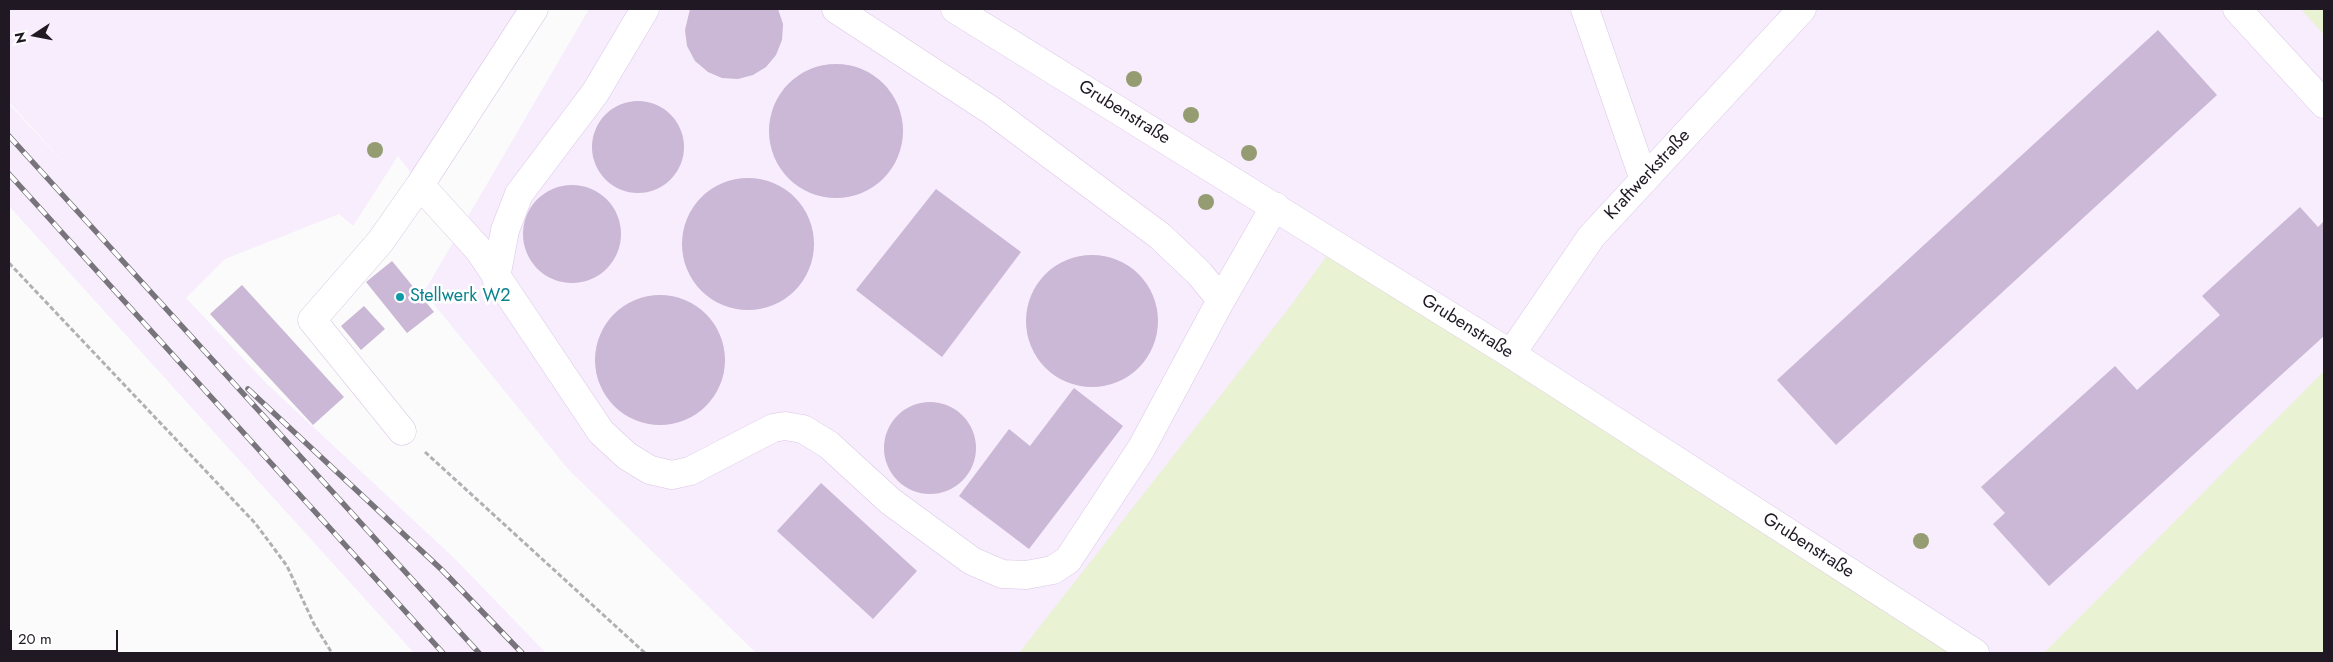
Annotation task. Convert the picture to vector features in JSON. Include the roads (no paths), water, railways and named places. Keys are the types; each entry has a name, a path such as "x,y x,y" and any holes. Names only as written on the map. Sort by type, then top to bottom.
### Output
{"street":[{"path":"402,431 312,320 380,242 420,185 534,9"},
{"path":"496,278 505,230 518,194 595,93 645,9"},
{"path":"836,9 992,111 1160,236 1199,273 1221,300"},
{"name":"Grubenstraße","path":"955,9 1511,354 1975,653"},
{"path":"1585,9 1644,180"},
{"name":"Kraftwerkstraße","path":"1511,354 1591,237 1802,9"},
{"path":"2237,9 2324,104"},
{"path":"420,185 479,250 601,432 627,456 650,470 672,475 690,471 773,428 786,426 802,429 829,445 890,501 972,561 1002,574 1026,575 1053,570 1068,560 1141,449 1221,300 1275,206"}],"railway":[{"path":"9,136 479,653"},
{"path":"9,174 443,653"},
{"path":"248,389 442,570 522,653"}],"place":[{"name":"Stellwerk W2","path":"400,297"}]}
